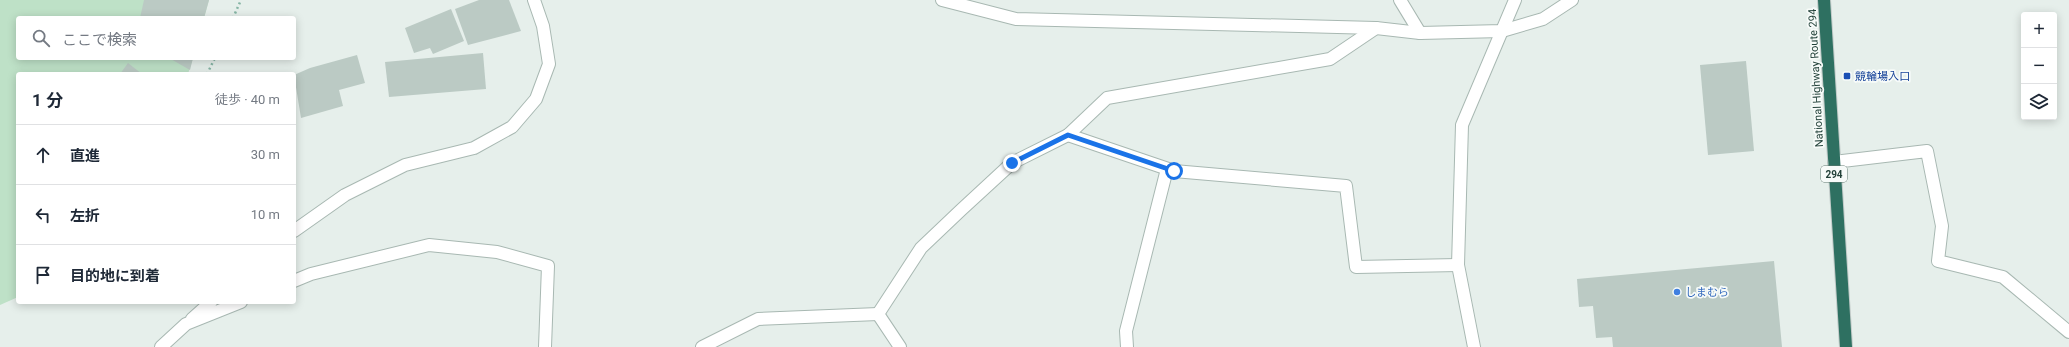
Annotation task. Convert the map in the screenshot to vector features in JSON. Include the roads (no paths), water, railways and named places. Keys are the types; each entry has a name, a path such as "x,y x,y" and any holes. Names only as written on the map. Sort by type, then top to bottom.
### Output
{"highway":[{"name":"National Highway Route 294","path":"1824,0 1846,347"}],"street":[{"path":"296,230 345,195 404,165 474,148 512,127 536,99 549,64 543,26 534,0"},
{"path":"942,0 1016,19 1376,28 1420,33 1502,31 1543,19 1572,0"},
{"path":"1400,0 1420,33"},
{"path":"1474,347 1458,265 1462,125 1515,0"},
{"path":"878,314 921,248 961,210 1012,163 1068,135 1107,98 1330,59 1376,28"},
{"path":"1068,135 1174,171 1346,186 1356,267 1458,265"},
{"path":"1834,162 1927,151 1942,226 1938,261 2003,277 2069,332"},
{"path":"1127,347 1126,330 1167,169"},
{"path":"296,280 311,274 429,245 497,252 548,266 545,347"},
{"path":"161,347 208,304"},
{"path":"186,324 236,304"},
{"path":"702,347 758,319 878,314"},
{"path":"878,314 900,347"}],"place":[{"name":"競輪場入口","path":"1847,76"},
{"name":"しまむら","path":"1677,292"}]}
